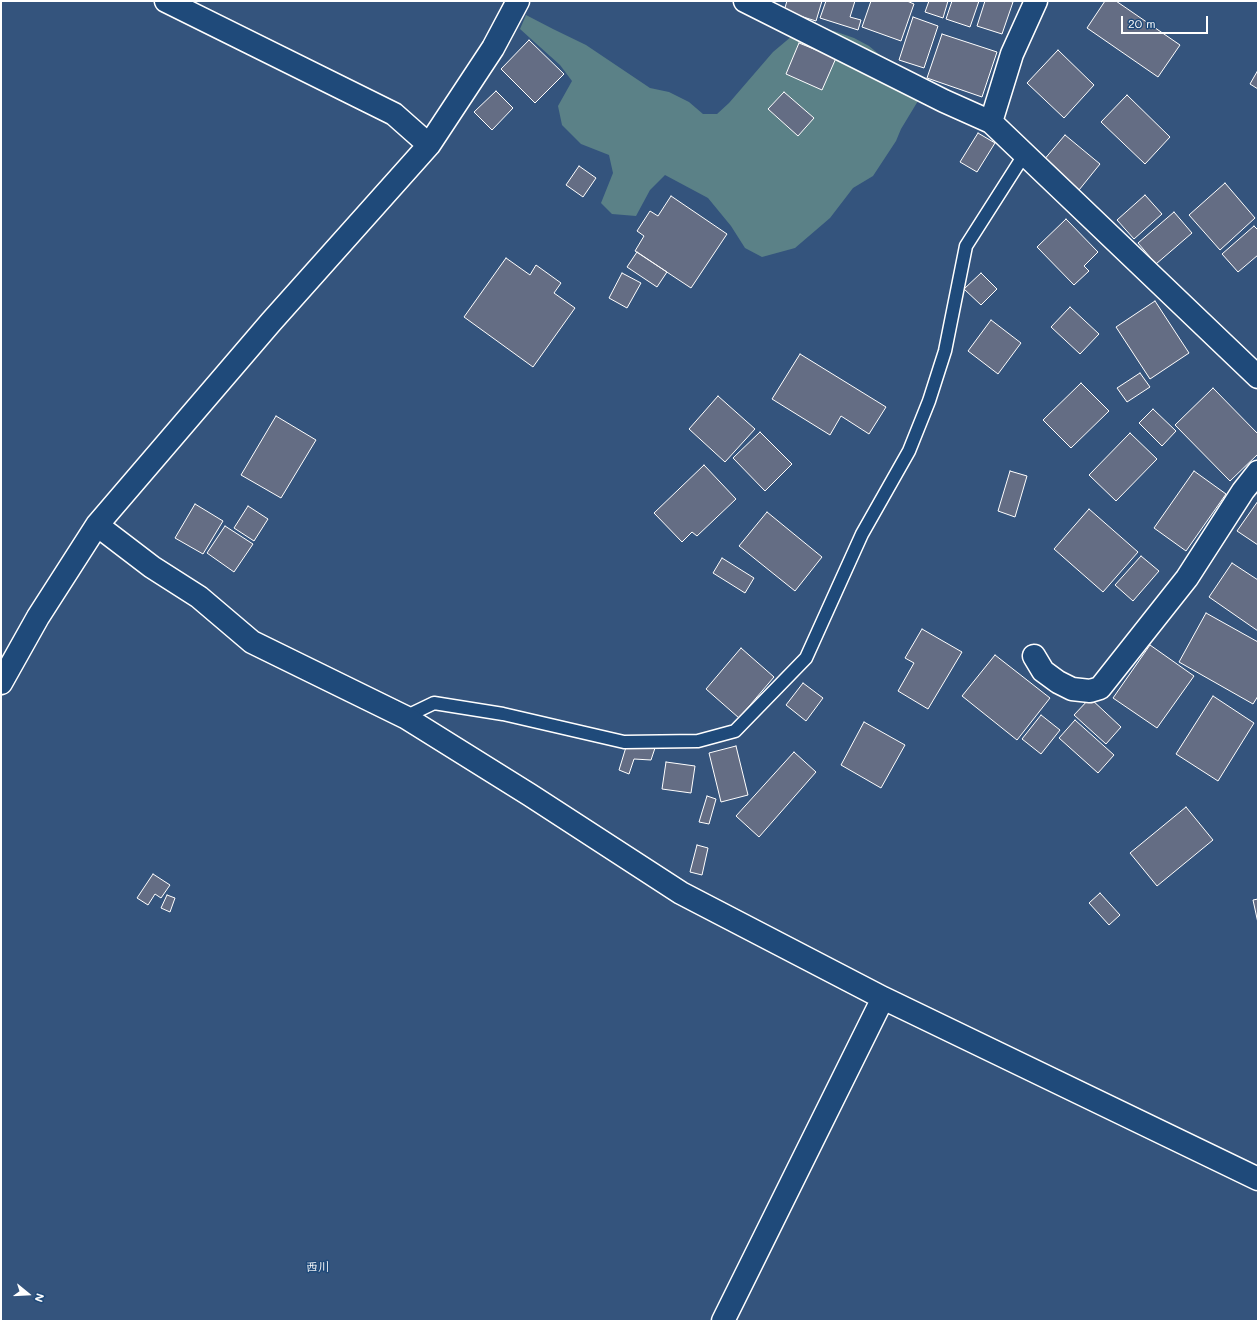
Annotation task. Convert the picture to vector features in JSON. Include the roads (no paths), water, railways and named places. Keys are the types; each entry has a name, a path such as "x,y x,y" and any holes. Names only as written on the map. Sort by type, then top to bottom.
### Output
{"street":[{"path":"166,1 394,114 429,145"},
{"path":"1,683 38,617 97,524 291,299 429,145 493,48 518,1"},
{"path":"745,1 937,97 991,122 1258,377"},
{"path":"991,122 1012,54 1036,1"},
{"path":"1034,656 1043,671 1058,682 1072,689 1090,691 1100,688 1187,578 1243,491 1258,472"},
{"path":"97,524 152,567 199,597 252,642 405,717 582,828 681,893 883,998 1258,1179"},
{"path":"723,1321 883,998"}],"lane":[{"path":"405,717 434,703 503,714 624,742 698,742 735,731 806,658 862,534 909,451 929,401 945,351 966,246 1024,155"}],"district":[{"name":"西川","path":"318,1267"}]}
